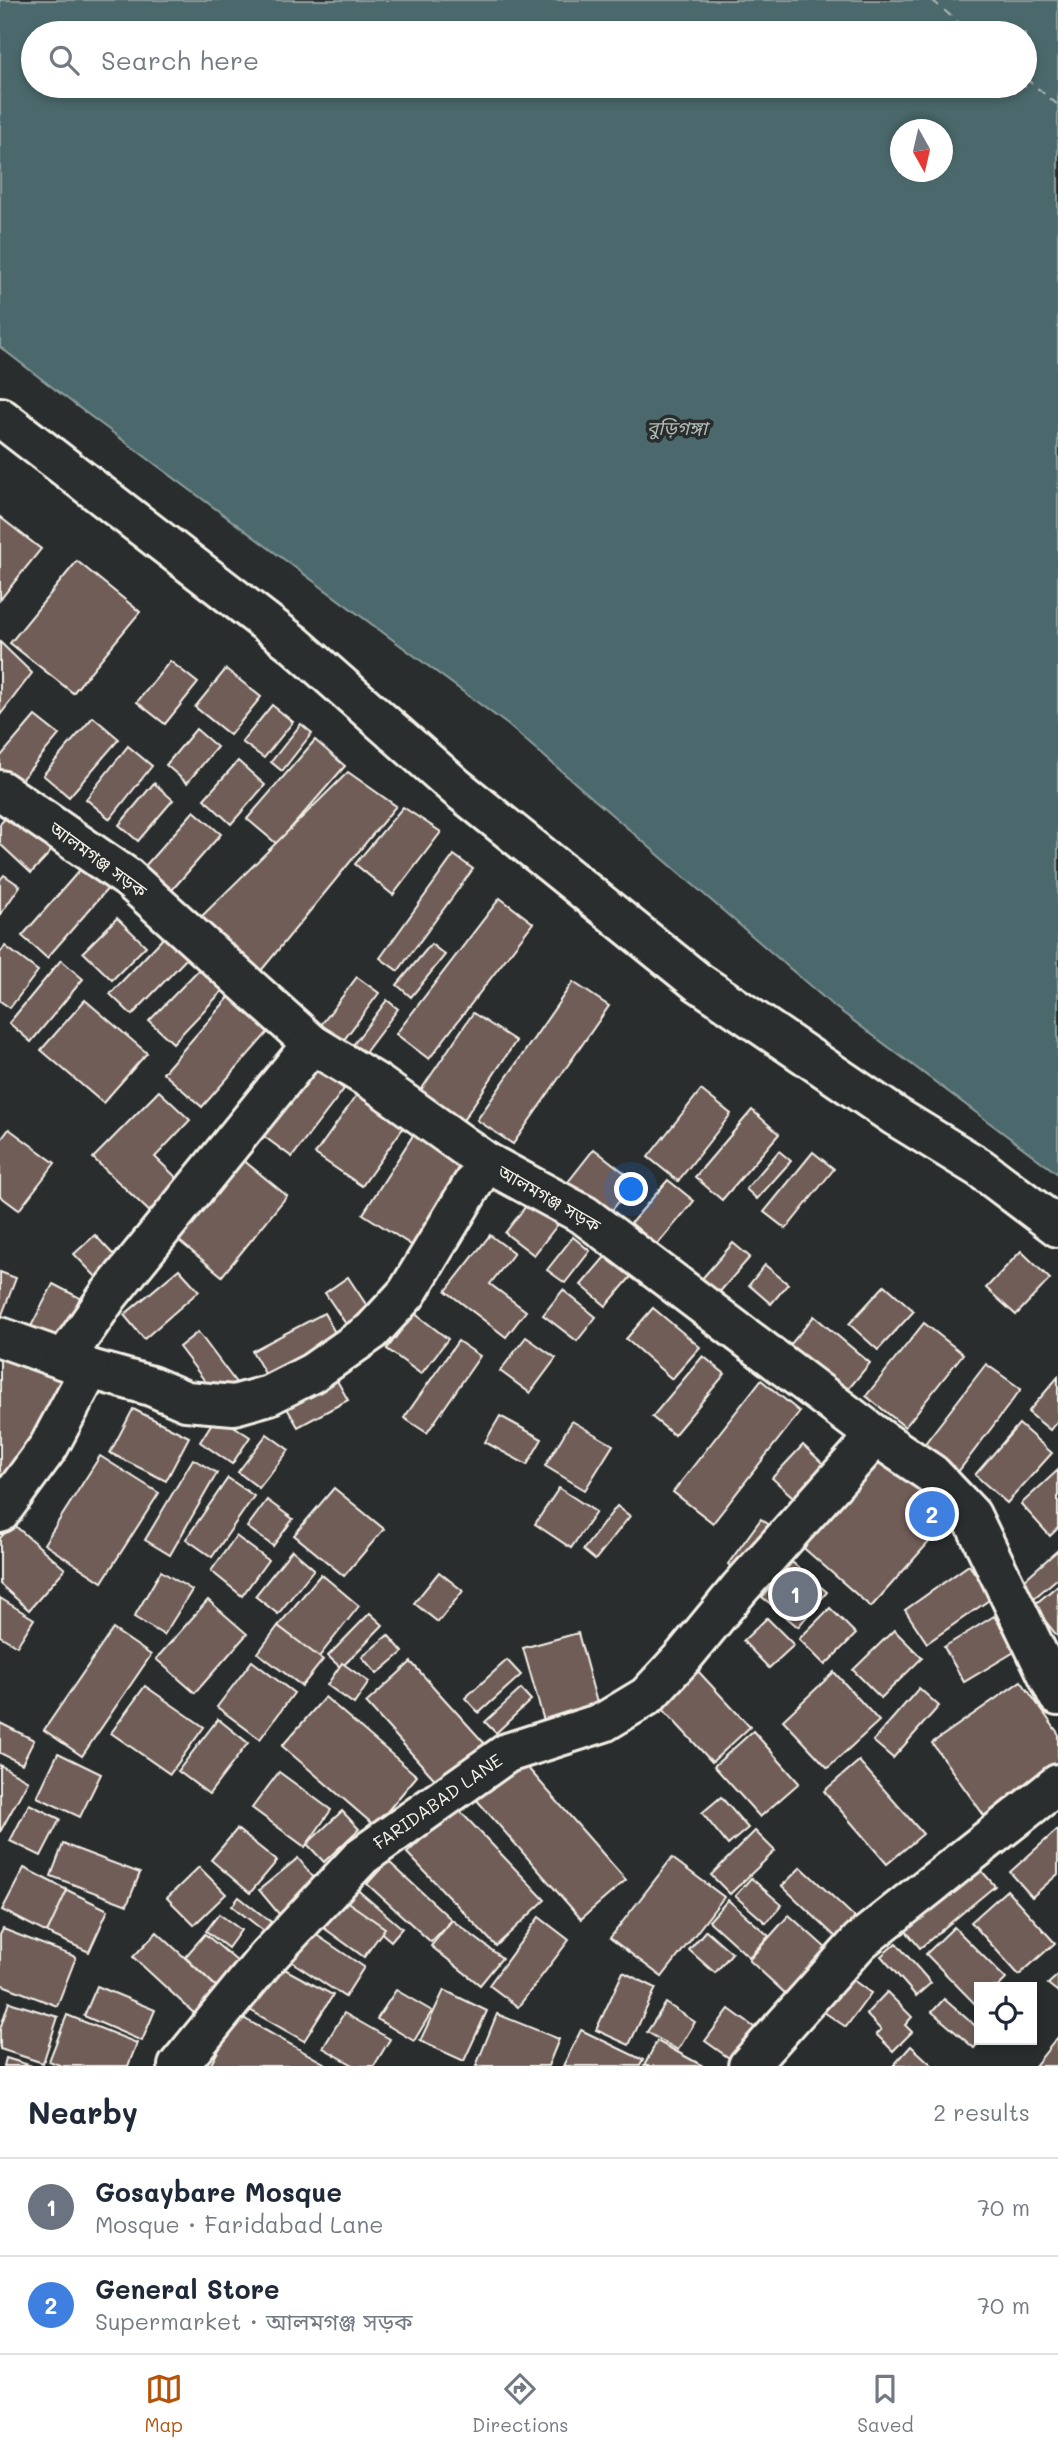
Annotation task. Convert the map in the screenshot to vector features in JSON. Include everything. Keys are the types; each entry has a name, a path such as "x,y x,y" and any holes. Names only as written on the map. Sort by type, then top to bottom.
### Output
{"street":[{"path":"0,418 294,644 456,787 698,982 895,1116 980,1168 1058,1227"},
{"name":"আলমগঞ্জ সড়ক","path":"0,790 128,878 312,1044 376,1083 486,1163 584,1215 876,1436 932,1474 971,1515 1058,1696"},
{"path":"0,1513 49,1446 77,1364 108,1296 312,1044"},
{"path":"0,1337 187,1401 234,1405 269,1395 312,1373 381,1322 407,1293 486,1163"},
{"name":"FARIDABAD LANE","path":"178,2066 264,1961 362,1856 507,1753 604,1721 647,1696 876,1436"},
{"path":"748,2066 860,1941 1058,1784"}],"water":[{"name":"বুড়িগঙ্গা","path":"0,0 1058,0 1058,1174 831,1004 508,725 0,347"}],"building":[{"path":"0,517 41,549 0,600"},
{"path":"77,561 140,612 73,693 10,643"},
{"path":"0,642 32,673 0,715"},
{"path":"170,661 198,683 165,724 137,702"},
{"path":"226,669 261,697 230,735 195,707"},
{"path":"272,705 293,722 264,758 242,742"},
{"path":"35,716 59,735 15,787 0,774 0,757"},
{"path":"93,717 119,739 69,797 43,775"},
{"path":"301,724 312,733 282,771 271,762"},
{"path":"196,729 217,747 187,783 166,765"},
{"path":"315,740 345,766 277,844 247,819"},
{"path":"128,746 152,766 110,819 86,799"},
{"path":"238,761 265,785 231,824 204,799"},
{"path":"348,772 396,806 260,972 200,918"},
{"path":"154,783 173,800 138,841 119,825"},
{"path":"16,807 57,845 31,873 0,844 0,824"},
{"path":"403,807 441,832 393,895 355,864"},
{"path":"194,811 221,834 172,890 145,866"},
{"path":"454,855 473,869 398,971 380,958"},
{"path":"85,864 110,886 47,958 22,936"},
{"path":"4,875 20,886 0,915 0,880"},
{"path":"500,898 533,923 429,1059 396,1034"},
{"path":"117,918 146,946 112,980 83,952"},
{"path":"168,933 191,954 132,1015 110,994"},
{"path":"431,944 445,955 411,997 397,985"},
{"path":"5,946 38,971 10,1008 0,1001 0,953"},
{"path":"61,960 83,979 31,1042 9,1023"},
{"path":"206,962 229,984 173,1043 149,1021"},
{"path":"357,977 379,993 337,1049 315,1033"},
{"path":"573,982 609,1006 513,1144 477,1120"},
{"path":"230,996 269,1031 202,1107 163,1073"},
{"path":"85,1000 147,1053 103,1103 41,1050"},
{"path":"387,1000 398,1009 364,1054 353,1045"},
{"path":"473,1013 516,1041 462,1122 419,1093"},
{"path":"310,1064 344,1089 292,1157 258,1132"},
{"path":"361,1089 408,1121 362,1186 315,1154"},
{"path":"701,1090 731,1114 678,1181 648,1157"},
{"path":"159,1091 190,1120 155,1157 182,1183 152,1214 93,1158"},
{"path":"752,1110 779,1134 722,1200 695,1177"},
{"path":"9,1129 55,1163 19,1210 0,1196 0,1141"},
{"path":"417,1129 470,1163 416,1248 363,1214"},
{"path":"594,1149 635,1181 609,1214 568,1182"},
{"path":"779,1151 791,1161 757,1199 746,1189"},
{"path":"813,1152 834,1169 786,1229 764,1212"},
{"path":"237,1155 287,1196 222,1276 172,1235"},
{"path":"668,1180 694,1201 657,1245 631,1223"},
{"path":"533,1197 562,1219 534,1255 505,1233"},
{"path":"95,1235 122,1264 102,1283 74,1254"},
{"path":"490,1235 514,1253 490,1284 526,1311 506,1337 446,1291"},
{"path":"573,1237 590,1251 565,1283 547,1270"},
{"path":"733,1243 750,1257 717,1295 700,1281"},
{"path":"610,1251 635,1272 606,1306 581,1285"},
{"path":"1021,1251 1050,1279 1016,1315 986,1288"},
{"path":"765,1265 788,1284 771,1304 749,1285"},
{"path":"179,1269 199,1291 144,1339 124,1315"},
{"path":"0,1272 16,1278 0,1320"},
{"path":"348,1277 375,1318 352,1333 325,1293"},
{"path":"53,1284 80,1298 56,1344 29,1330"},
{"path":"885,1285 914,1311 878,1350 849,1324"},
{"path":"563,1290 596,1317 577,1341 543,1315"},
{"path":"653,1308 700,1347 672,1379 626,1339"},
{"path":"324,1313 338,1338 267,1377 252,1351"},
{"path":"414,1313 448,1339 421,1374 387,1349"},
{"path":"814,1316 870,1363 846,1392 790,1345"},
{"path":"924,1323 963,1354 905,1427 866,1396"},
{"path":"198,1332 240,1388 221,1402 179,1347"},
{"path":"526,1337 556,1358 530,1393 500,1371"},
{"path":"458,1341 480,1356 427,1433 404,1418"},
{"path":"0,1344 65,1373 13,1489 0,1483"},
{"path":"703,1356 725,1374 674,1435 652,1417"},
{"path":"986,1364 1021,1389 958,1472 923,1446"},
{"path":"331,1370 348,1400 298,1427 281,1398"},
{"path":"1058,1377 1058,1420 1050,1430 1028,1412"},
{"path":"761,1380 800,1412 713,1523 673,1492"},
{"path":"133,1409 189,1437 166,1481 110,1453"},
{"path":"217,1415 250,1437 232,1464 200,1442"},
{"path":"500,1416 542,1439 527,1465 485,1442"},
{"path":"572,1421 613,1445 585,1490 545,1466"},
{"path":"1019,1424 1052,1453 1007,1503 975,1475"},
{"path":"267,1434 289,1450 259,1488 238,1472"},
{"path":"803,1445 833,1473 803,1506 772,1478"},
{"path":"883,1451 954,1514 871,1607 799,1544"},
{"path":"100,1456 159,1493 102,1582 44,1544"},
{"path":"193,1459 217,1473 170,1555 145,1540"},
{"path":"1058,1470 1058,1528 1050,1536 1021,1504"},
{"path":"228,1478 254,1496 212,1557 186,1539"},
{"path":"334,1488 384,1529 344,1576 294,1535"},
{"path":"559,1488 596,1512 571,1548 535,1524"},
{"path":"267,1500 293,1519 273,1546 247,1527"},
{"path":"617,1506 630,1516 595,1560 583,1550"},
{"path":"761,1519 778,1531 744,1576 728,1564"},
{"path":"13,1524 65,1569 29,1610 0,1584 0,1538"},
{"path":"236,1536 268,1560 242,1596 211,1571"},
{"path":"292,1550 314,1569 278,1614 255,1596"},
{"path":"1058,1550 1058,1578 1033,1599 1024,1580"},
{"path":"792,1562 827,1592 798,1627 762,1597"},
{"path":"969,1565 992,1598 927,1643 905,1610"},
{"path":"161,1571 192,1590 164,1635 134,1617"},
{"path":"439,1572 463,1591 438,1622 414,1603"},
{"path":"321,1574 359,1606 318,1658 278,1626"},
{"path":"1058,1585 1058,1637 1033,1606"},
{"path":"0,1598 34,1619 17,1646 0,1636"},
{"path":"208,1600 247,1634 195,1693 156,1659"},
{"path":"830,1608 856,1634 825,1665 799,1639"},
{"path":"370,1613 383,1625 341,1668 328,1656"},
{"path":"994,1616 1016,1651 964,1682 944,1647"},
{"path":"767,1618 794,1645 769,1668 743,1641"},
{"path":"278,1626 323,1660 302,1686 258,1653"},
{"path":"113,1629 151,1655 82,1756 44,1730"},
{"path":"894,1630 922,1658 881,1698 853,1670"},
{"path":"578,1633 600,1714 546,1728 523,1648"},
{"path":"388,1635 403,1652 377,1674 362,1657"},
{"path":"507,1660 521,1675 479,1713 465,1698"},
{"path":"252,1661 294,1693 260,1739 217,1707"},
{"path":"411,1662 485,1744 440,1785 366,1703"},
{"path":"342,1663 369,1682 354,1704 327,1685"},
{"path":"697,1670 750,1727 712,1762 658,1704"},
{"path":"834,1672 879,1721 828,1768 783,1720"},
{"path":"1021,1681 1058,1733 1058,1772 988,1821 932,1743"},
{"path":"145,1686 204,1727 170,1774 111,1733"},
{"path":"919,1688 939,1706 893,1758 873,1741"},
{"path":"521,1689 531,1700 496,1733 485,1722"},
{"path":"325,1697 417,1776 375,1826 282,1746"},
{"path":"218,1719 248,1743 209,1794 178,1771"},
{"path":"0,1723 34,1740 22,1764 0,1753"},
{"path":"753,1731 799,1783 760,1817 714,1766"},
{"path":"58,1753 101,1774 80,1817 37,1797"},
{"path":"520,1759 626,1880 581,1919 475,1798"},
{"path":"859,1761 923,1834 887,1864 824,1791"},
{"path":"0,1765 28,1781 0,1832"},
{"path":"279,1772 331,1810 305,1847 252,1808"},
{"path":"721,1797 748,1828 728,1845 702,1813"},
{"path":"29,1804 60,1819 41,1856 10,1841"},
{"path":"456,1807 545,1900 496,1946 407,1853"},
{"path":"342,1811 359,1829 324,1862 307,1844"},
{"path":"237,1829 277,1861 250,1893 211,1860"},
{"path":"1058,1829 1058,1874 1032,1897 1010,1872"},
{"path":"755,1831 775,1851 730,1894 711,1875"},
{"path":"63,1844 140,1873 127,1905 51,1876"},
{"path":"298,1858 317,1882 279,1914 259,1890"},
{"path":"672,1858 724,1897 662,1977 610,1938"},
{"path":"388,1861 452,1920 431,1942 367,1884"},
{"path":"199,1867 226,1894 194,1925 167,1898"},
{"path":"801,1867 861,1923 842,1943 782,1886"},
{"path":"24,1868 69,1891 47,1933 2,1910"},
{"path":"980,1869 995,1886 920,1948 905,1930"},
{"path":"751,1878 782,1905 766,1923 735,1896"},
{"path":"347,1881 402,1928 391,1941 336,1894"},
{"path":"67,1890 108,1910 89,1952 47,1933"},
{"path":"1007,1890 1055,1943 1019,1975 971,1922"},
{"path":"333,1892 385,1928 364,1957 313,1920"},
{"path":"239,1897 271,1922 264,1931 232,1906"},
{"path":"728,1900 769,1936 749,1957 709,1921"},
{"path":"219,1914 241,1930 228,1948 206,1931"},
{"path":"789,1915 827,1949 786,1994 749,1960"},
{"path":"539,1917 569,1940 518,2007 489,1985"},
{"path":"452,1920 502,1958 480,1985 431,1946"},
{"path":"954,1927 1006,1979 1003,1982 974,1982 974,2003 926,1954"},
{"path":"3,1929 76,1957 57,2006 0,1984 0,1935"},
{"path":"309,1930 364,1967 345,1997 289,1960"},
{"path":"706,1930 732,1953 715,1973 689,1950"},
{"path":"157,1932 221,1991 197,2016 133,1957"},
{"path":"205,1934 244,1967 221,1991 185,1957"},
{"path":"896,1943 931,1983 916,1996 881,1956"},
{"path":"277,1965 333,1995 304,2041 241,2005"},
{"path":"623,1972 656,1988 629,2045 596,2030"},
{"path":"846,1975 871,1993 846,2027 821,2010"},
{"path":"1058,1975 1058,1992 1048,1984"},
{"path":"97,1986 155,2010 142,2041 84,2016"},
{"path":"396,1990 432,2011 414,2041 377,2019"},
{"path":"444,1990 487,2011 464,2061 420,2041"},
{"path":"887,1992 912,2017 905,2025 912,2032 893,2051 876,2034 881,2030 866,2014"},
{"path":"944,1999 974,2025 974,2045 977,2045 974,2048 932,2012"},
{"path":"9,2002 58,2017 43,2063 0,2049 0,2029"},
{"path":"666,2003 695,2022 678,2050 647,2032"},
{"path":"729,2009 762,2033 739,2065 705,2041"},
{"path":"344,2013 390,2039 374,2066 355,2066 323,2048"},
{"path":"497,2014 559,2039 548,2066 476,2066"},
{"path":"67,2015 137,2043 128,2066 62,2066 49,2061"},
{"path":"238,2015 329,2066 214,2066 211,2064"},
{"path":"581,2030 643,2060 640,2066 563,2066"},
{"path":"1058,2037 1058,2066 1035,2066"},
{"path":"657,2041 703,2066 644,2066"},
{"path":"911,2046 933,2066 893,2066"},
{"path":"6,2058 32,2066 4,2066"}],"ferry route":[{"path":"932,0 957,21"},
{"path":"1037,88 1058,105"}],"place":[{"name":"General Store","path":"932,1514"},
{"name":"Gosaybare Mosque","path":"795,1594"}]}
